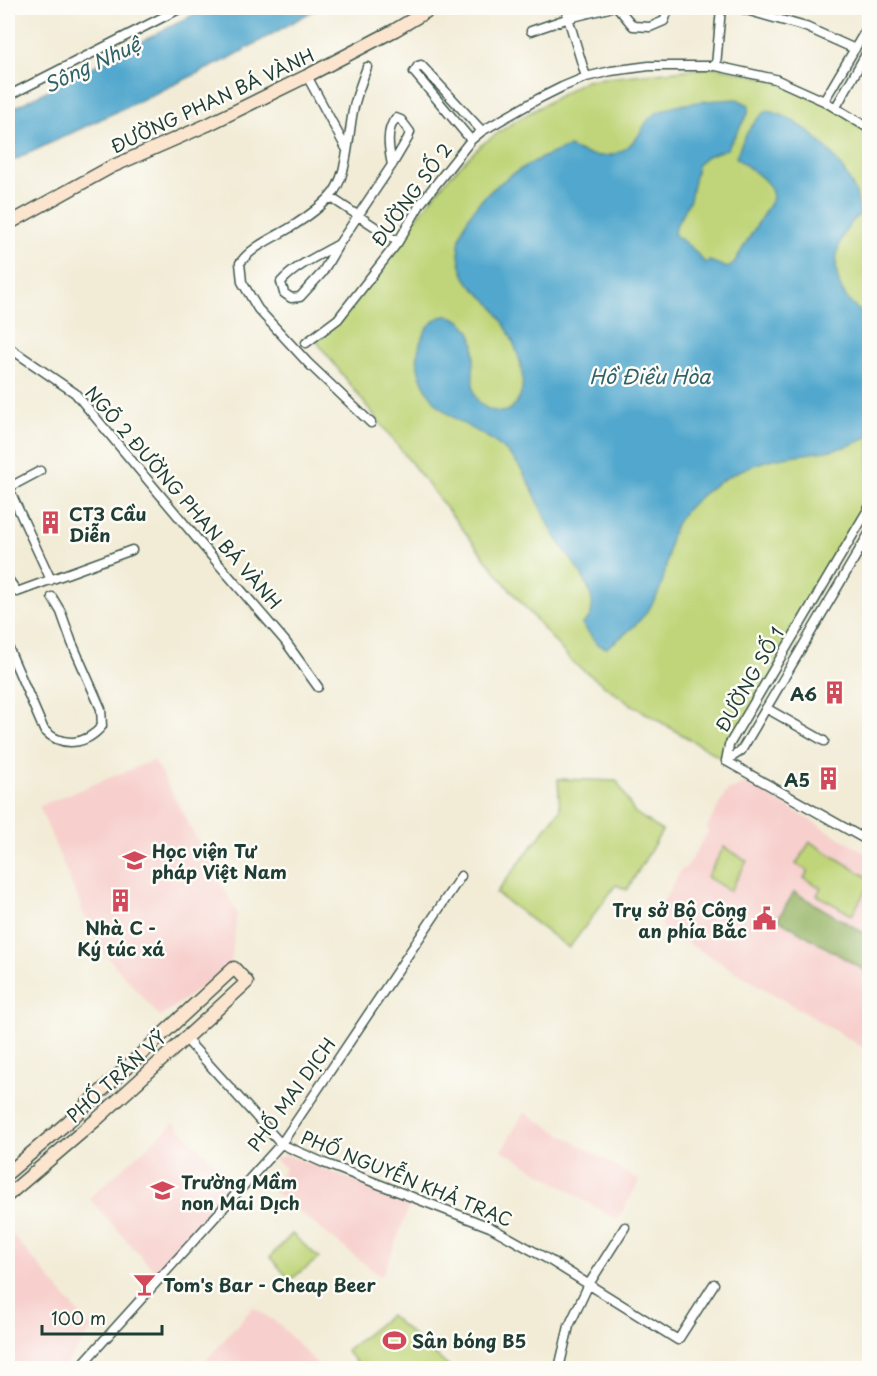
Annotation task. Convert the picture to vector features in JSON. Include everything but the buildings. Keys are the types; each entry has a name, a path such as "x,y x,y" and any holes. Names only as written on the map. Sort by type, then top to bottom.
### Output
{"main road":[{"name":"ĐƯỜNG PHAN BÁ VÀNH","path":"8,224 111,167 207,125 307,76 432,8"},
{"name":"PHỐ TRẦN VỸ","path":"8,1173 69,1121 234,968 246,982 96,1120 8,1195"},
{"path":"173,1026 185,1038"}],"street":[{"path":"8,96 181,8"},
{"path":"565,8 586,77"},
{"path":"531,32 569,18 609,8"},
{"path":"618,8 633,26 650,27 664,21 669,8"},
{"path":"716,66 721,8"},
{"path":"739,8 806,27 855,49"},
{"path":"824,101 870,23"},
{"path":"836,107 870,47"},
{"path":"471,140 414,72 417,66 421,65 482,132"},
{"name":"ĐƯỜNG SỐ 2","path":"306,343 338,320 398,242 421,203 471,140 562,87 586,77 650,66 716,66 775,79 836,107 870,129"},
{"path":"368,67 352,111 341,178 330,197 297,223 248,252 240,262 242,282 258,309 308,363 371,423"},
{"path":"307,76 347,150"},
{"path":"339,244 309,260 285,277 281,282 284,293 291,298 300,297 322,273 392,165 410,132 407,126 396,118 391,123 389,135 392,165"},
{"path":"330,197 398,242"},
{"name":"NGÕ 2 ĐƯỜNG PHAN BÁ VÀNH","path":"8,347 75,393 285,641 318,687"},
{"path":"40,471 8,488 51,580"},
{"name":"ĐƯỜNG SỐ 1","path":"726,761 729,744 870,506"},
{"name":"ĐƯỜNG SỐ 1","path":"726,761 741,751 870,532"},
{"path":"860,548 870,554"},
{"path":"8,579 17,592 132,550"},
{"path":"8,647 44,730 51,737 62,741 81,741 93,737 102,726 101,709 76,654 61,612 52,597"},
{"path":"766,708 824,741"},
{"path":"726,761 870,842"},
{"name":"PHỐ MAI DỊCH","path":"79,1368 281,1144 461,876"},
{"name":"PHỐ NGUYỄN KHẢ TRẠC","path":"185,1038 281,1144 489,1227 590,1284 678,1340 714,1284"},
{"path":"559,1368 569,1326 590,1284 625,1227"}],"shaded area":[{"name":"Học viện Tư pháp Việt Nam","path":"154,760 237,913 231,966 160,1017 97,945 39,806"},
{"name":"Trụ sở Bộ Công an phía Bắc","path":"748,783 869,855 869,1051 662,928 659,909 681,870 686,868 708,832 707,827 727,791"},
{"path":"524,1112 640,1181 617,1220 502,1150"},
{"name":"Trường Mầm non Mai Dịch","path":"174,1123 237,1185 155,1272 89,1198"},
{"path":"286,1155 411,1202 381,1277 273,1191 285,1168 274,1159"},
{"path":"8,1229 92,1329 63,1368 16,1368 8,1358"},
{"path":"253,1307 279,1324 321,1368 208,1368 202,1365"}],"green space":[{"path":"716,67 774,80 836,108 869,130 869,495 726,761 629,703 572,662 507,586 317,342 449,177 481,145 514,122 586,80"},
{"path":"558,779 617,781 634,812 662,831 627,890 616,885 569,948 496,893 560,810"},
{"path":"810,842 869,878 869,884 852,915 817,895 821,888 804,878 808,871 796,864"},
{"path":"724,847 747,861 730,891 707,877"},
{"path":"794,892 869,936 869,973 778,919"},
{"path":"292,1234 319,1258 290,1280 270,1257"},
{"path":"390,1315 450,1368 362,1368 346,1351"}],"water":[{"path":"206,8 318,8 228,59 8,163 8,111"},
{"name":"Hồ Điều Hòa","path":"737,99 749,105 748,114 727,149 705,157 697,166 690,200 674,234 694,250 705,263 710,261 728,268 734,263 773,198 772,191 764,180 736,157 752,125 767,111 794,121 819,141 848,178 856,194 860,214 849,226 842,239 837,254 836,268 845,296 855,307 869,316 869,436 834,450 786,456 751,466 730,475 703,494 683,513 676,524 660,589 650,607 630,629 606,648 597,644 582,624 588,620 592,611 590,592 554,534 524,473 498,444 459,421 436,403 419,372 417,361 419,349 422,338 435,320 444,316 454,318 465,325 471,334 474,345 474,391 478,401 486,408 496,411 503,412 512,408 519,397 522,385 522,371 514,343 494,308 467,280 461,266 459,245 465,225 476,207 491,190 510,176 550,154 569,147 598,156 615,154 631,144 648,120 660,111 693,103"}],"place":[{"name":"CT3 Cầu Diễn","path":"51,523"},
{"name":"A6","path":"835,693"},
{"name":"A5","path":"828,779"},
{"name":"Học viện Tư pháp Việt Nam","path":"134,860"},
{"name":"Nhà C - Ký túc xá","path":"121,901"},
{"name":"Trụ sở Bộ Công an phía Bắc","path":"765,919"},
{"name":"Trường Mầm non Mai Dịch","path":"163,1191"},
{"name":"Tom's Bar - Cheap Beer","path":"145,1284"},
{"name":"Sân bóng B5","path":"394,1340"}],"water label":[{"name":"Sông Nhuệ","path":"92,64"}]}
